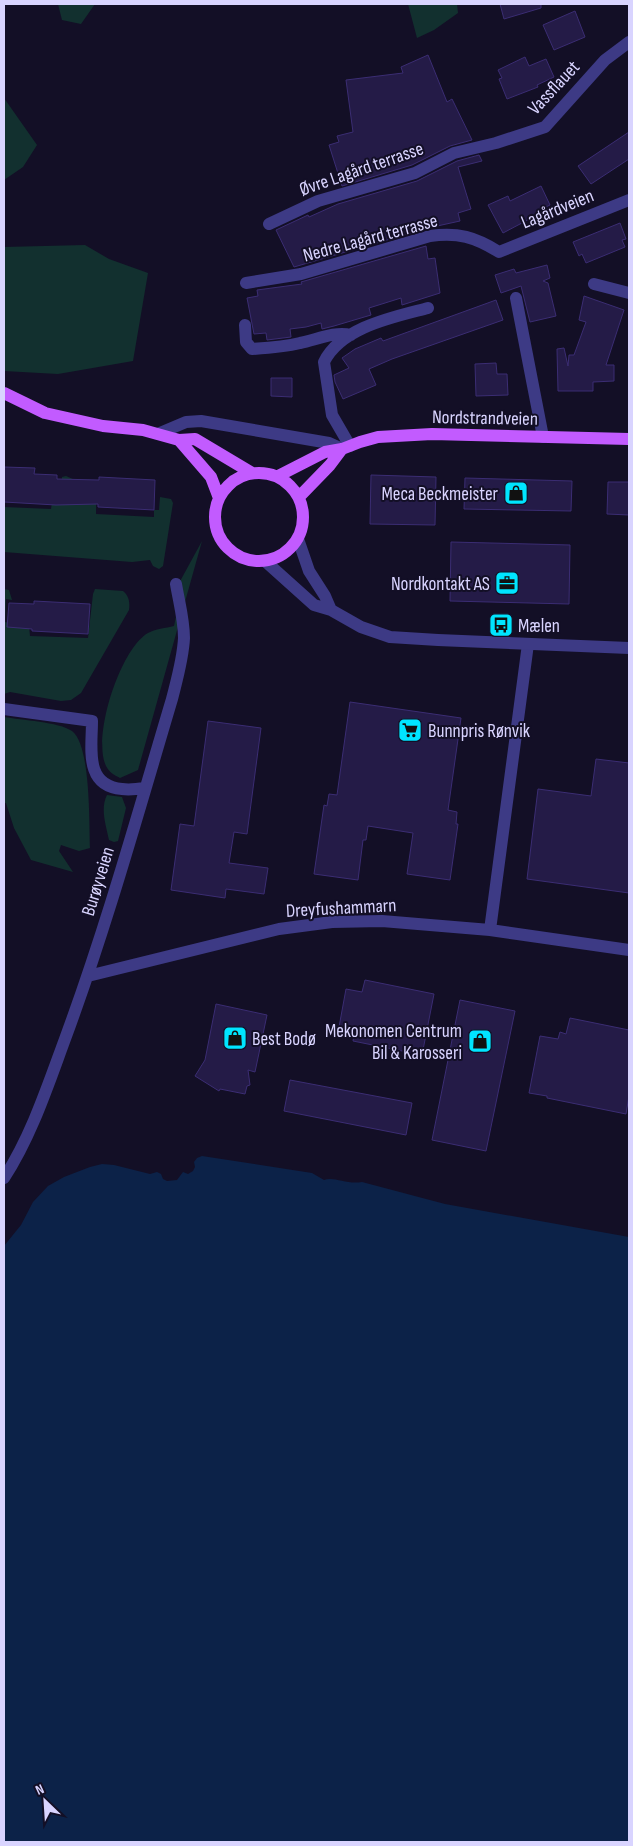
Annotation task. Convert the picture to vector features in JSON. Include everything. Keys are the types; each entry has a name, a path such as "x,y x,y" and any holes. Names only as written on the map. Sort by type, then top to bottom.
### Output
{"main road":[{"path":"4,393 45,414 103,426 143,430 179,440 195,438 252,473"},
{"name":"Nordstrandveien","path":"278,476 325,452 378,437 396,435 432,434 629,439"},
{"path":"179,440 211,477 219,498"},
{"path":"299,497 346,447"},
{"path":"252,473 267,473 278,476 292,486 299,497 304,516 303,528 298,539 284,555 265,561 258,562 236,556 221,540 215,521 215,510 219,498 232,482 240,476 252,473"}],"street":[{"name":"Vassflauet","path":"496,143 545,127 593,71 615,51 629,42"},
{"name":"Øvre Lagård terrasse","path":"269,224 318,201 415,173 454,153 496,143"},
{"name":"Lagårdveien","path":"499,252 629,200"},
{"name":"Nedre Lagård terrasse","path":"246,283 301,274 442,234 466,236 476,239 499,252"},
{"path":"594,284 629,293"},
{"path":"516,298 543,437"},
{"path":"346,447 332,415 324,362 328,354 351,334 382,321 428,308"},
{"path":"245,325 246,342 252,349 279,347 343,333 351,334"},
{"path":"160,434 186,422 201,421 346,447"},
{"path":"298,539 309,571 325,596 331,610"},
{"path":"265,561 314,605 331,610 361,627 390,637 629,648"},
{"name":"Burøyveien","path":"4,1178 13,1164 44,1097 88,976 181,666 184,637 176,584"},
{"path":"490,930 528,644"},
{"path":"4,709 92,721 91,763 97,776 109,786 122,789 145,788"},
{"name":"Dreyfushammarn","path":"88,976 279,928 332,922 382,920 490,930 629,950"}],"green space":[{"path":"58,4 95,4 81,24 62,20"},
{"path":"408,4 457,4 458,13 434,30 417,38"},
{"path":"4,98 37,145 23,167 4,180"},
{"path":"85,245 109,259 148,273 133,361 58,374 4,371 4,247"},
{"path":"66,476 75,480 96,501 96,514 154,517 154,510 159,510 160,497 171,499 173,503 163,566 159,569 153,566 150,560 132,562 4,552 4,507 51,509 52,502 61,500 62,477"},
{"path":"202,541 138,770 120,778 107,768 103,753 103,735 111,695 128,656 138,642 148,633 174,626 180,597 178,585"},
{"path":"4,589 9,590 12,600 6,599 5,622 29,626 30,636 88,638 95,589 123,591 127,595 129,610 81,693 71,700 61,701 10,692 4,694"},
{"path":"4,717 58,725 72,731 78,739 83,752 88,786 90,848 79,851 61,845 59,851 73,872 31,860 14,828 6,803 4,803"},
{"path":"107,795 122,797 126,808 118,841 114,842 109,840 104,817"}],"water":[{"path":"202,1156 312,1173 324,1180 362,1182 445,1204 629,1237 629,1842 4,1842 4,1246 21,1225 33,1202 48,1186 64,1177 102,1164 150,1174 157,1172 167,1181 177,1180 183,1172 188,1174 193,1171 195,1167 194,1162"}],"building":[{"path":"500,4 541,4 541,8 504,19"},
{"path":"575,11 585,37 554,50 543,25"},
{"path":"428,55 447,102 452,99 472,140 450,146 412,165 342,186 329,145 339,142 337,136 353,132 346,80 403,73 401,67"},
{"path":"525,57 529,66 546,59 554,77 537,85 538,87 507,99 499,79 502,78 498,70"},
{"path":"629,132 629,159 591,184 578,166"},
{"path":"479,155 482,161 458,167 471,209 458,213 460,221 428,228 294,267 276,230 308,215 309,217 338,204 417,181 457,161"},
{"path":"541,186 550,205 537,211 539,214 503,233 488,205 508,196 510,201"},
{"path":"620,223 626,239 622,240 625,247 586,263 582,254 579,256 573,242"},
{"path":"426,246 428,259 435,258 440,293 402,305 401,298 369,308 371,315 322,329 321,323 290,329 291,337 267,340 266,333 254,334 247,298 258,296 257,290 302,284 301,282"},
{"path":"547,265 550,278 543,281 548,283 556,316 530,322 521,286 501,293 495,275 514,269 516,273"},
{"path":"584,296 624,310 606,365 614,365 614,381 593,382 593,391 558,391 557,349 564,348 568,366 569,355 574,355 586,322 579,320"},
{"path":"496,300 503,320 369,369 376,385 343,399 335,382 334,375 349,368 342,358 355,349 381,338 383,341"},
{"path":"496,363 497,374 507,374 508,395 476,396 475,364"},
{"path":"271,378 292,378 292,397 271,396"},
{"path":"4,467 35,468 34,474 57,475 57,479 99,480 99,477 155,480 154,510 98,507 98,504 56,505 4,502"},
{"path":"371,475 436,477 435,525 370,524"},
{"path":"465,478 572,481 571,511 464,509"},
{"path":"608,482 629,482 629,515 607,514"},
{"path":"451,542 570,545 569,604 450,601"},
{"path":"34,601 90,604 88,634 32,631 32,629 7,627 9,603 34,604"},
{"path":"350,702 461,718 448,810 457,812 456,824 458,824 450,880 407,874 413,833 368,826 366,840 363,840 358,880 314,874 324,805 327,806 329,794 337,795"},
{"path":"208,721 261,728 247,834 234,832 229,863 268,868 264,894 226,889 225,898 171,890 180,824 194,826"},
{"path":"596,759 629,763 629,893 527,879 538,789 591,796"},
{"path":"365,980 434,994 422,1055 353,1041 355,1030 339,1027 346,989 362,992"},
{"path":"460,1000 515,1011 486,1151 432,1140"},
{"path":"216,1004 267,1015 255,1072 248,1070 250,1085 247,1086 245,1094 220,1089 219,1091 195,1076 205,1060"},
{"path":"570,1018 629,1030 629,1096 626,1114 529,1093 540,1036 558,1039 560,1032 566,1034"},
{"path":"290,1080 412,1103 406,1135 284,1111"}],"place":[{"name":"Meca Beckmeister","path":"516,493"},
{"name":"Nordkontakt AS","path":"507,583"},
{"name":"Mælen","path":"501,625"},
{"name":"Bunnpris Rønvik","path":"410,730"},
{"name":"Best Bodø","path":"235,1038"},
{"name":"Mekonomen Centrum Bil & Karosseri","path":"480,1041"}]}
